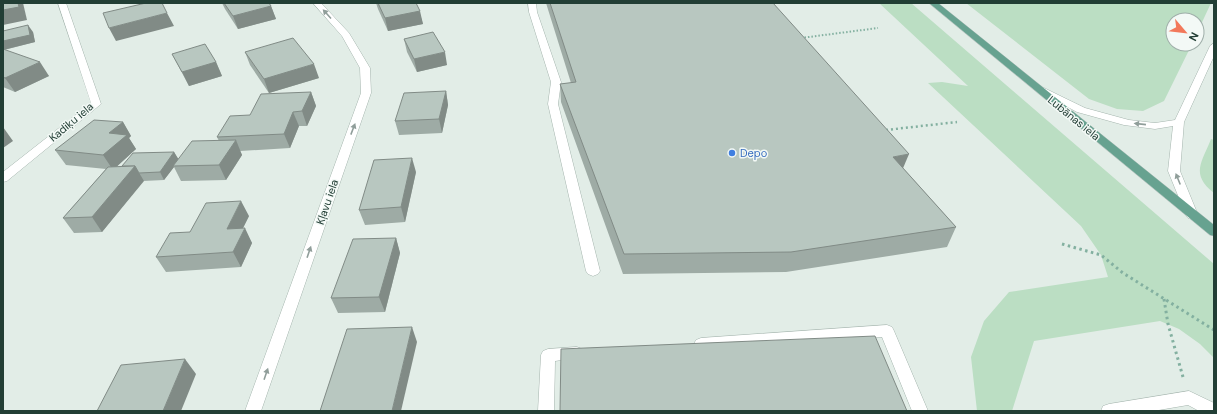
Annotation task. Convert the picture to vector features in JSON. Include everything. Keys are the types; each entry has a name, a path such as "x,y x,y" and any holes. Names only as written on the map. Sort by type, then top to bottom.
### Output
{"main road":[{"name":"Lubānas iela","path":"933,3 1214,232"}],"street":[{"name":"Kadiķu iela","path":"3,178 96,104 62,3"},
{"name":"Kļavu iela","path":"253,411 366,93 365,68 346,35 317,3"},
{"path":"532,3 533,12 556,82 553,104 593,271"},
{"path":"1192,215 1174,171 1179,122 1214,46"},
{"path":"1038,88 1081,110 1128,123 1155,126 1179,122"},
{"path":"690,345 887,331 920,411"},
{"path":"546,411 548,355 587,352"},
{"path":"1110,411 1189,398 1214,411"}],"path":[{"path":"799,38 878,28"},
{"path":"884,131 957,122"},
{"path":"1062,244 1101,255 1123,274 1214,330"},
{"path":"1164,298 1168,324 1189,398"}],"green space":[{"path":"879,3 911,3 1214,264 1214,358 1200,344 1179,329 1160,321 1034,341 1012,411 977,411 971,357 984,321 1009,292 1108,277 1101,255 1081,226 928,83 942,82 968,86"},
{"path":"966,3 1211,3 1205,16 1205,12 1165,12 1165,52 1188,52 1164,101 1143,111 1117,109 1089,99"},
{"path":"1211,139 1214,140 1214,193 1202,180 1200,174 1202,161"}],"building":[{"path":"3,3 18,3 19,7 3,10"},
{"path":"146,3 162,3 167,13 109,28 103,13"},
{"path":"224,3 269,3 271,6 233,16"},
{"path":"378,3 416,3 420,11 385,18"},
{"name":"Depo","path":"550,3 773,3 909,154 893,157 956,227 791,252 624,254 560,84 576,82"},
{"path":"28,25 30,35 3,41 3,31"},
{"path":"433,32 445,52 414,59 404,39"},
{"path":"293,38 314,64 264,79 245,52"},
{"path":"205,44 216,62 182,72 172,54"},
{"path":"3,49 40,62 5,78 3,77"},
{"path":"446,91 439,119 395,121 404,93"},
{"path":"311,92 302,111 293,112 284,134 217,137 230,116 250,115 261,94"},
{"path":"94,120 123,122 109,133 127,135 103,155 55,150"},
{"path":"236,140 219,165 173,166 192,141"},
{"path":"174,152 160,172 139,173 135,166 122,166 133,153"},
{"path":"412,158 401,207 359,210 374,160"},
{"path":"135,166 92,217 63,218 108,167"},
{"path":"241,201 227,229 245,228 233,252 156,257 170,233 190,232 206,203"},
{"path":"396,238 379,297 331,298 353,239"},
{"path":"412,327 392,411 320,411 347,329"},
{"path":"875,336 907,411 560,411 561,349"},
{"path":"185,359 163,411 97,411 121,365"}],"place":[{"name":"Depo","path":"732,153"}]}
